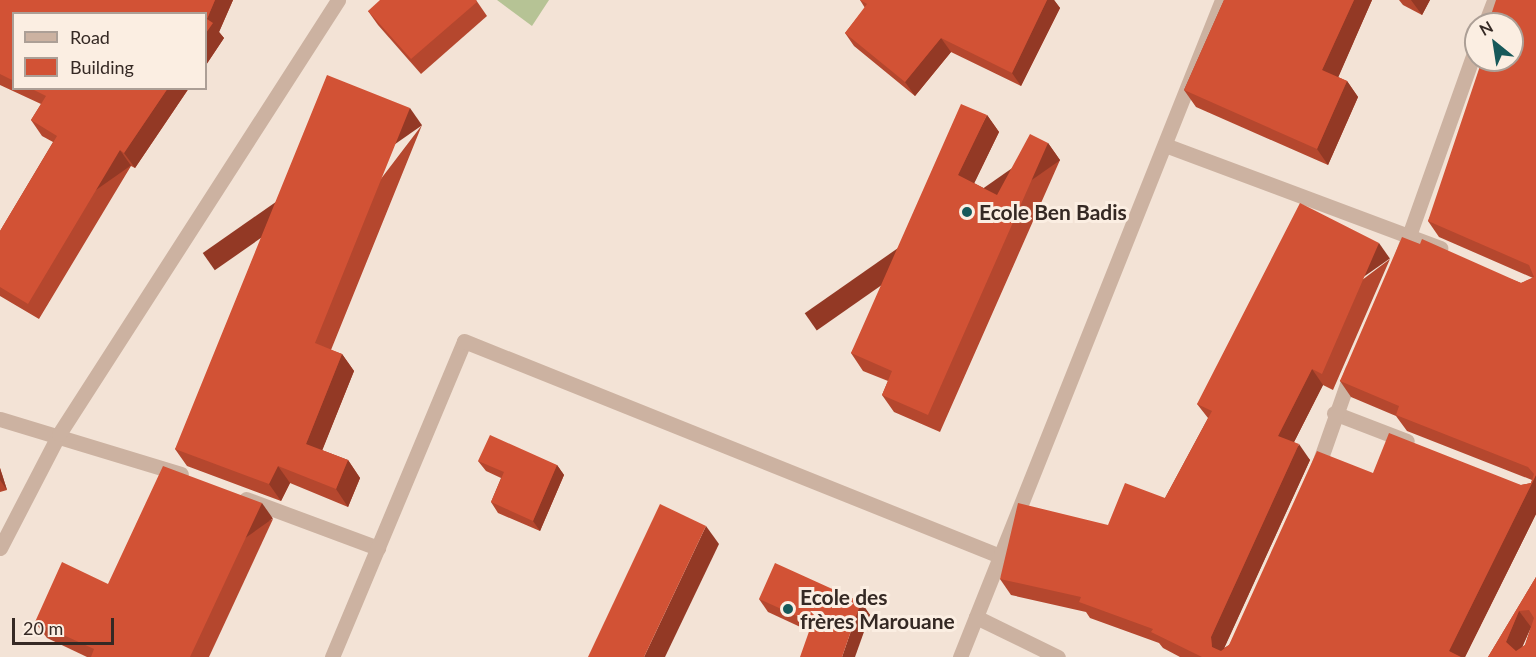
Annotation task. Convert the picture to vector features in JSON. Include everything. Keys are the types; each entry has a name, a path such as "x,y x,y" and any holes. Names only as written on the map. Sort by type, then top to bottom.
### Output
{"street":[{"path":"0,548 59,434 338,0"},
{"path":"960,657 1222,0"},
{"path":"1393,277 1411,235 1467,72"},
{"path":"1165,145 1411,235 1453,254"},
{"path":"332,657 464,341 1000,556"},
{"path":"1309,486 1324,453 1334,413 1361,350"},
{"path":"1334,413 1419,446"},
{"path":"0,419 59,434 194,479"},
{"path":"227,492 378,548"},
{"path":"976,617 1058,657"}],"green space":[{"path":"497,0 549,0 532,26"}],"building":[{"path":"0,0 215,0 207,19 207,12 12,12 12,80 0,74"},
{"path":"380,0 476,0 477,2 411,59 368,11"},
{"path":"860,0 1047,0 1012,73 941,38 905,82 845,33 867,4"},
{"path":"1224,0 1354,0 1322,70 1347,81 1317,149 1184,90"},
{"path":"1496,0 1536,0 1536,475 1449,651 1461,657 1202,657 1151,632 1153,629 1079,602 1081,597 1000,579 1018,503 1108,525 1125,483 1165,498 1212,411 1197,404 1300,203 1379,243 1322,374 1312,369 1278,436 1299,444 1211,637 1212,647 1221,651 1229,645 1317,451 1373,473 1389,433 1521,485 1531,483 1534,474 1528,467 1396,415 1399,406 1340,381 1402,237 1420,244 1422,239 1521,283 1534,277 1529,265 1428,221 1478,72 1524,72 1524,12 1492,12"},
{"path":"207,19 213,23 207,32"},
{"path":"327,75 410,108 315,343 342,354 306,444 348,460 336,489 278,466 269,484 175,449"},
{"path":"34,90 167,90 124,153 120,150 28,304 0,287 0,231 57,136 31,120 46,96"},
{"path":"961,104 987,115 958,175 997,195 1030,134 1048,143 928,415 882,395 892,371 851,353"},
{"path":"490,435 557,465 533,521 491,502 504,472 478,461"},
{"path":"163,466 262,503 190,657 91,657 94,649 35,622 62,562 108,584"},
{"path":"660,504 706,526 644,657 588,657"},
{"path":"775,563 861,602 842,657 800,657 812,623 759,599"},
{"path":"1536,577 1536,657 1488,657","holes":["1529,610 1534,618 1525,645 1516,651 1506,642 1519,611"]}],"place":[{"name":"Ecole Ben Badis","path":"967,212"},
{"name":"Ecole des frères Marouane","path":"788,609"}]}
